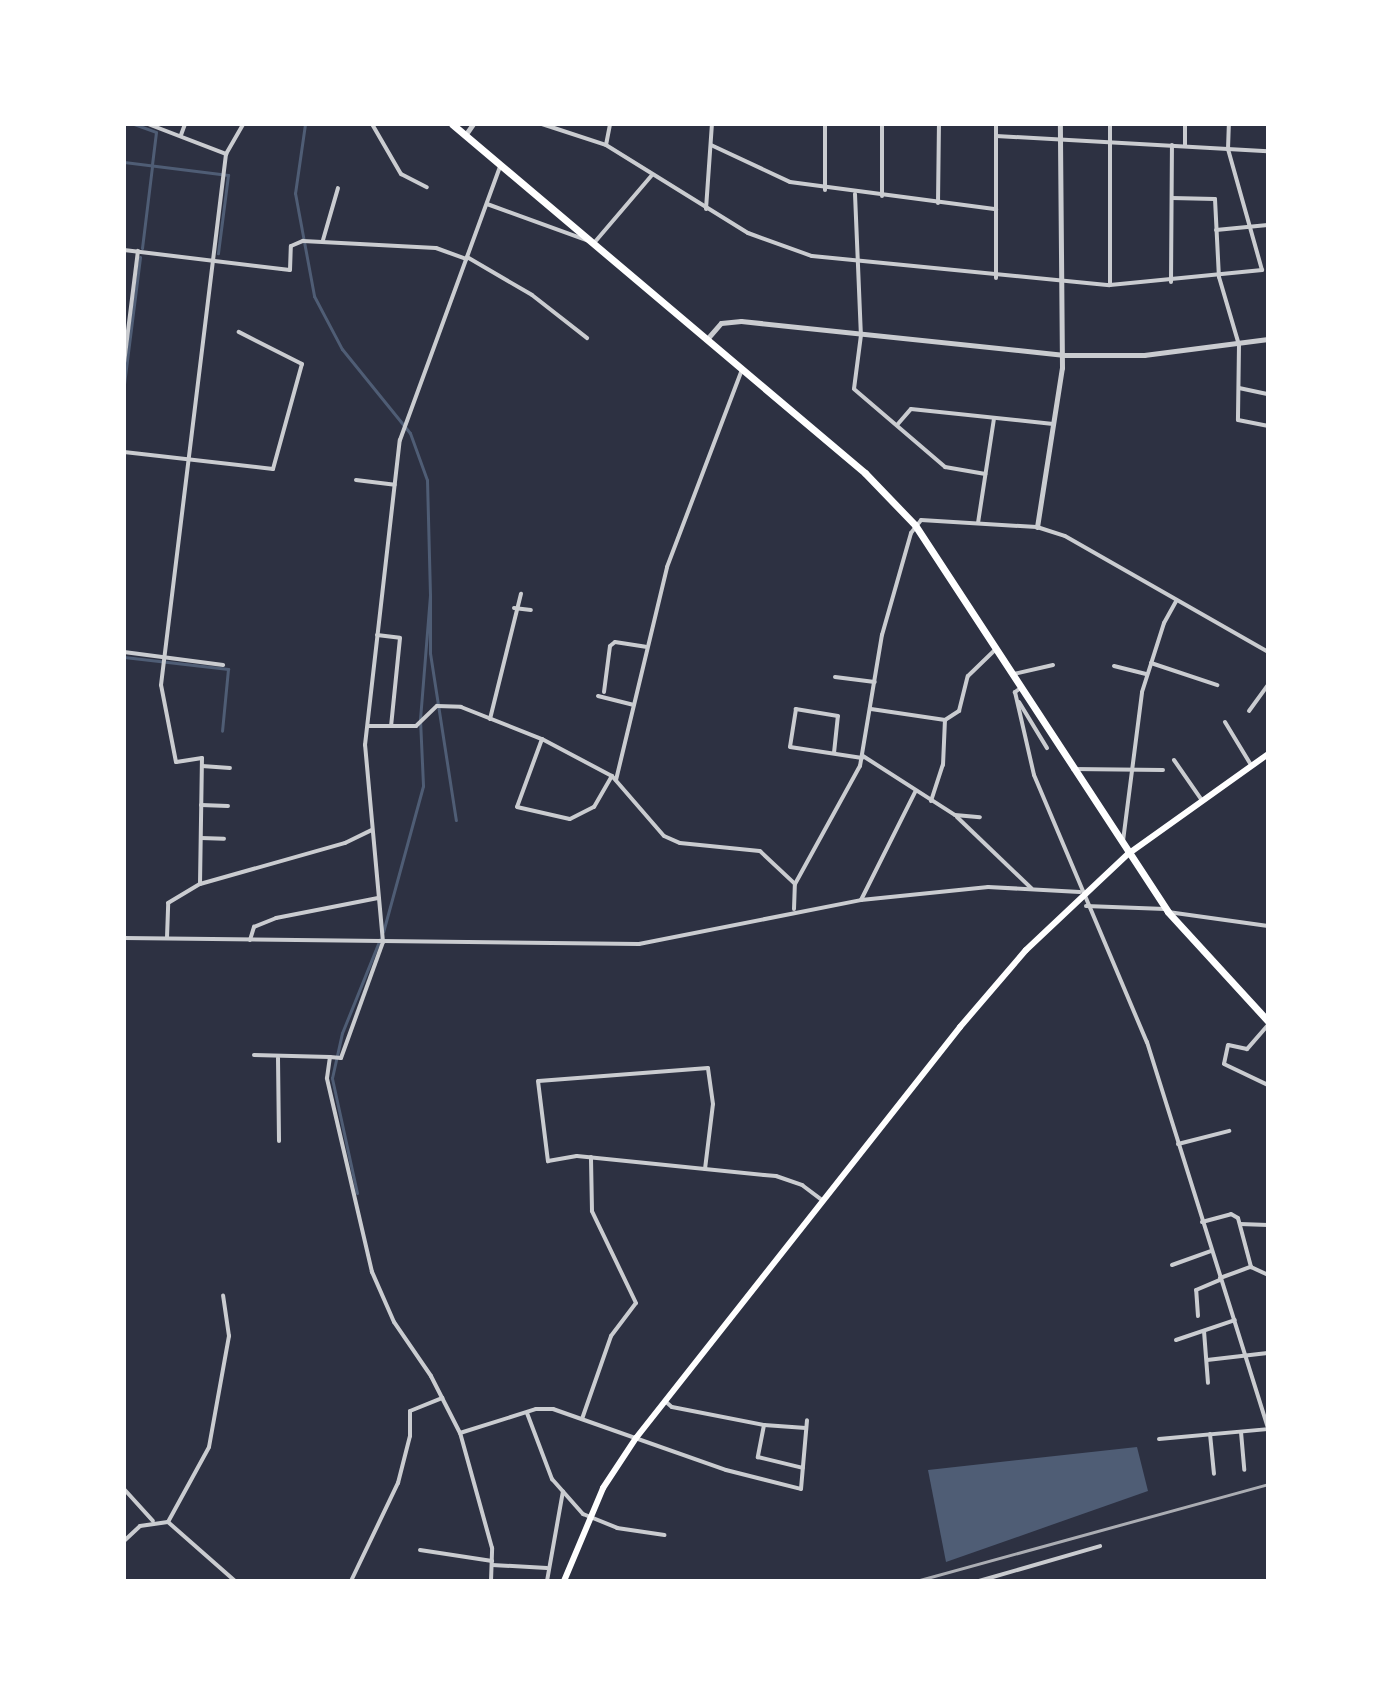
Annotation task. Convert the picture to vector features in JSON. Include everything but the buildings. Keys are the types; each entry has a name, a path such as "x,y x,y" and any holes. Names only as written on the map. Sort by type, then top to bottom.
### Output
{"main road":[{"path":"452,124 865,473 915,525 1014,674 1072,770 1167,910 1268,1023"},
{"path":"564,1581 588,1517 636,1438 960,1027 1081,894 1201,799 1268,754"}],"street":[{"path":"148,124 226,154"},
{"path":"181,135 185,124"},
{"path":"200,884 202,758 176,762 161,685 226,154 243,124"},
{"path":"372,124 401,174 427,187"},
{"path":"466,134 473,124"},
{"path":"542,124 606,145 706,209 780,246 858,263 1060,284 1110,285 1171,282 1262,270 1228,149 1229,124"},
{"path":"606,145 610,124"},
{"path":"706,209 712,124"},
{"path":"825,124 825,190"},
{"path":"882,124 882,196"},
{"path":"938,203 939,124"},
{"path":"996,124 996,278"},
{"path":"1037,527 1062,355 1060,124"},
{"path":"1110,124 1110,285"},
{"path":"1185,124 1185,146"},
{"path":"996,136 1268,151"},
{"path":"711,145 790,182 825,190 996,209"},
{"path":"1171,282 1172,145"},
{"path":"254,1055 341,1058 383,942 372,830 367,726 400,440 501,163"},
{"path":"487,204 594,243 652,175"},
{"path":"323,240 338,188"},
{"path":"855,194 861,335 854,389 945,467 985,474"},
{"path":"1172,198 1215,199 1219,277 1239,345 1238,420 1268,426"},
{"path":"1216,230 1268,225"},
{"path":"124,250 290,270 294,243 323,240 436,248 467,258 532,295 587,338"},
{"path":"124,363 138,251"},
{"path":"707,339 721,323 741,321 1062,355 1144,355 1268,339"},
{"path":"124,452 273,469 302,364 239,332"},
{"path":"542,739 517,807 570,819 594,807 614,779 667,567 742,370"},
{"path":"1239,388 1268,394"},
{"path":"897,425 911,409 1053,424"},
{"path":"978,523 994,418"},
{"path":"356,480 395,485"},
{"path":"794,909 795,884 862,757 882,635 915,525 921,520 1037,527 1065,536 1268,652"},
{"path":"490,719 514,608 521,594"},
{"path":"1123,846 1147,674 1177,600"},
{"path":"514,608 531,610"},
{"path":"377,635 400,638 391,726"},
{"path":"604,692 610,646 615,642 646,647"},
{"path":"871,709 945,720 962,706 968,676 978,662 996,648"},
{"path":"124,652 223,665"},
{"path":"1151,663 1217,685"},
{"path":"1014,674 1053,665"},
{"path":"1114,666 1147,674"},
{"path":"835,677 875,682"},
{"path":"1249,711 1268,685"},
{"path":"1022,687 1017,699 1034,775 1086,906 1147,1042 1268,1429 1159,1439"},
{"path":"598,696 633,705"},
{"path":"1017,699 1047,748"},
{"path":"367,726 416,726 437,706 447,705 490,719 542,739 614,779 664,836 680,843 760,851 795,884"},
{"path":"834,753 838,716 796,709 790,747 862,757 955,815 1032,888"},
{"path":"931,801 943,765 945,720"},
{"path":"1225,722 1251,765"},
{"path":"1174,760 1201,799"},
{"path":"202,766 230,768"},
{"path":"1072,770 1163,770"},
{"path":"861,900 915,792"},
{"path":"201,805 228,806"},
{"path":"955,815 980,817"},
{"path":"167,938 168,903 200,884 345,843 372,830"},
{"path":"201,838 224,839"},
{"path":"124,938 665,943 794,909 861,900 988,887 1081,894"},
{"path":"250,940 254,927 276,918 378,898"},
{"path":"1086,906 1167,910 1268,926"},
{"path":"1268,1023 1247,1049 1228,1045 1224,1064 1268,1085"},
{"path":"330,1057 329,1096 372,1272 394,1322 442,1398 460,1433 492,1563 491,1581"},
{"path":"278,1058 279,1141"},
{"path":"705,1169 713,1104 708,1068 538,1081 548,1161 591,1157 790,1180 823,1201"},
{"path":"1178,1144 1229,1131"},
{"path":"582,1419 611,1336 636,1303 592,1211 591,1157"},
{"path":"1202,1222 1231,1214 1240,1224 1251,1267"},
{"path":"1240,1224 1268,1225"},
{"path":"1172,1265 1211,1251"},
{"path":"1198,1316 1196,1290 1251,1267 1268,1275"},
{"path":"168,1522 209,1447 229,1336 223,1295"},
{"path":"1176,1340 1235,1320"},
{"path":"1204,1331 1208,1383"},
{"path":"1207,1360 1248,1358 1268,1353"},
{"path":"351,1581 398,1483 410,1436 410,1411 442,1398"},
{"path":"665,1401 672,1407 764,1425 806,1428"},
{"path":"460,1433 543,1407 801,1489 807,1420"},
{"path":"527,1413 552,1479 588,1517 664,1535"},
{"path":"764,1425 758,1457 803,1468"},
{"path":"1241,1432 1244,1470"},
{"path":"1210,1434 1214,1474"},
{"path":"124,1489 153,1521"},
{"path":"547,1581 563,1491"},
{"path":"124,1541 153,1521 168,1522 235,1581"},
{"path":"979,1581 1100,1546"},
{"path":"420,1550 492,1563 547,1568"}],"water":[{"path":"1137,1447 1148,1491 946,1562 928,1470"}],"waterway":[{"path":"134,124 156,132 152,165"},
{"path":"305,124 295,193 314,296 342,349 410,433 427,480 430,595 420,719 423,786 383,932"},
{"path":"124,162 228,175 218,253"},
{"path":"142,248 152,167"},
{"path":"124,384 140,257"},
{"path":"430,595 430,653 456,820"},
{"path":"124,657 228,669 222,731"},
{"path":"357,1193 332,1078 342,1033 380,939"}],"railway":[{"path":"916,1581 1268,1484"}]}
